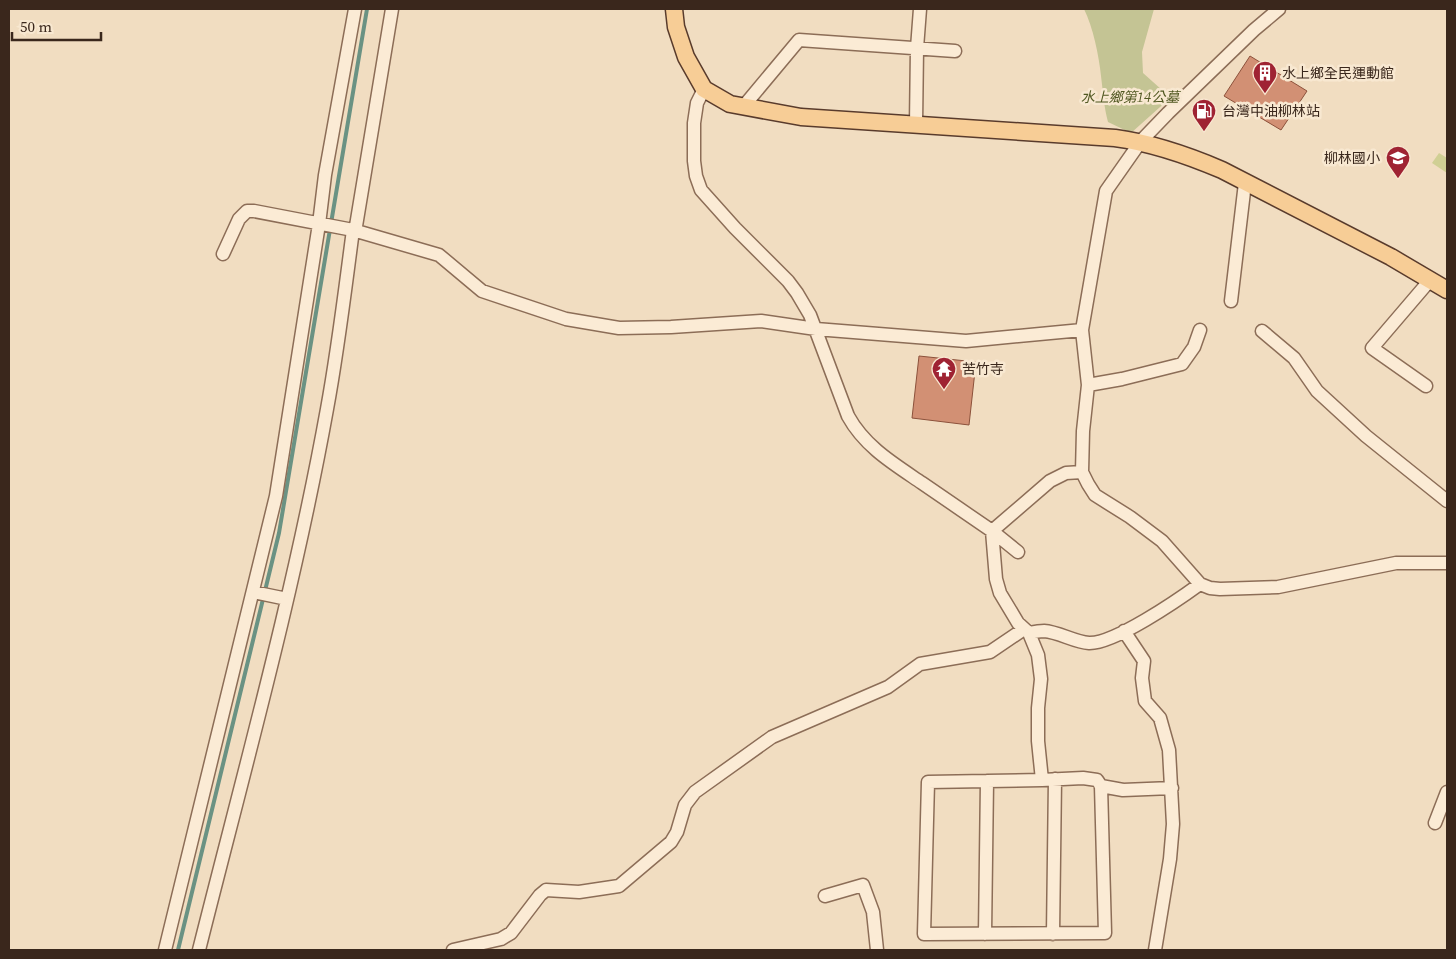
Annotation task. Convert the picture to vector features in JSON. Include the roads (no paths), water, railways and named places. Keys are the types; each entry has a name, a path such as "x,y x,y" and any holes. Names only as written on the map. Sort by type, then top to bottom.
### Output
{"main road":[{"path":"674,9 676,27 686,57 704,89 730,104 801,116 1115,138 1141,142 1199,160 1245,182 1431,279 1447,290"}],"street":[{"path":"165,950 276,496 325,175 355,9"},
{"path":"199,950 287,599 311,493 328,408 353,230 356,226 392,9"},
{"path":"916,124 917,48 920,9"},
{"path":"1279,9 1205,76 1141,142 1106,191 1082,330 1088,385 1083,431 1082,472 1096,495 1162,541 1200,584 1210,588 1278,587 1396,563 1447,564"},
{"path":"743,107 799,40 955,51"},
{"path":"704,89 697,103 694,123 695,168 702,190 741,234 788,282 810,315 848,416 856,430 870,446 891,462 992,531 1018,552"},
{"path":"1231,301 1245,182"},
{"path":"223,254 239,219 247,211 254,211 353,230 439,255 482,291 566,319 620,328 671,328 761,321 816,329 966,341 1082,330"},
{"path":"1426,386 1372,348 1431,279"},
{"path":"1088,385 1122,379 1182,364 1194,347 1200,330"},
{"path":"1262,331 1294,358 1317,391 1352,424 1422,482 1447,500"},
{"path":"992,531 1050,481 1066,473 1082,472"},
{"path":"992,531 996,579 1000,593 1018,623 1027,631 1038,656 1041,678 1038,708 1038,741 1042,780"},
{"path":"453,950 500,939 511,933 546,890 579,892 619,886 671,842 677,832 685,805 694,792 772,737 888,687 920,664 990,652 1027,631 1045,631 1087,643 1097,642 1124,631 1178,600 1200,584"},
{"path":"253,592 287,599"},
{"path":"1124,631 1144,660 1142,678 1145,701 1160,718 1169,750 1173,824 1170,859 1155,950"},
{"path":"1083,778 1097,780 1101,786 1105,934 924,934 928,782 1042,780 1083,778"},
{"path":"1052,934 1055,779"},
{"path":"985,934 987,781"},
{"path":"1101,786 1123,790 1172,788"},
{"path":"1436,823 1447,792"},
{"path":"824,896 863,885 873,912 877,950"}],"waterway":[{"path":"178,950 279,533 367,9"}],"place":[{"name":"水上鄉全民運動館","path":"1265,94"},
{"name":"台灣中油柳林站","path":"1204,132"},
{"name":"柳林國小","path":"1398,179"},
{"name":"苦竹寺","path":"944,390"}],"park label":[{"name":"水上鄉第14公墓","path":"1130,97"}]}
